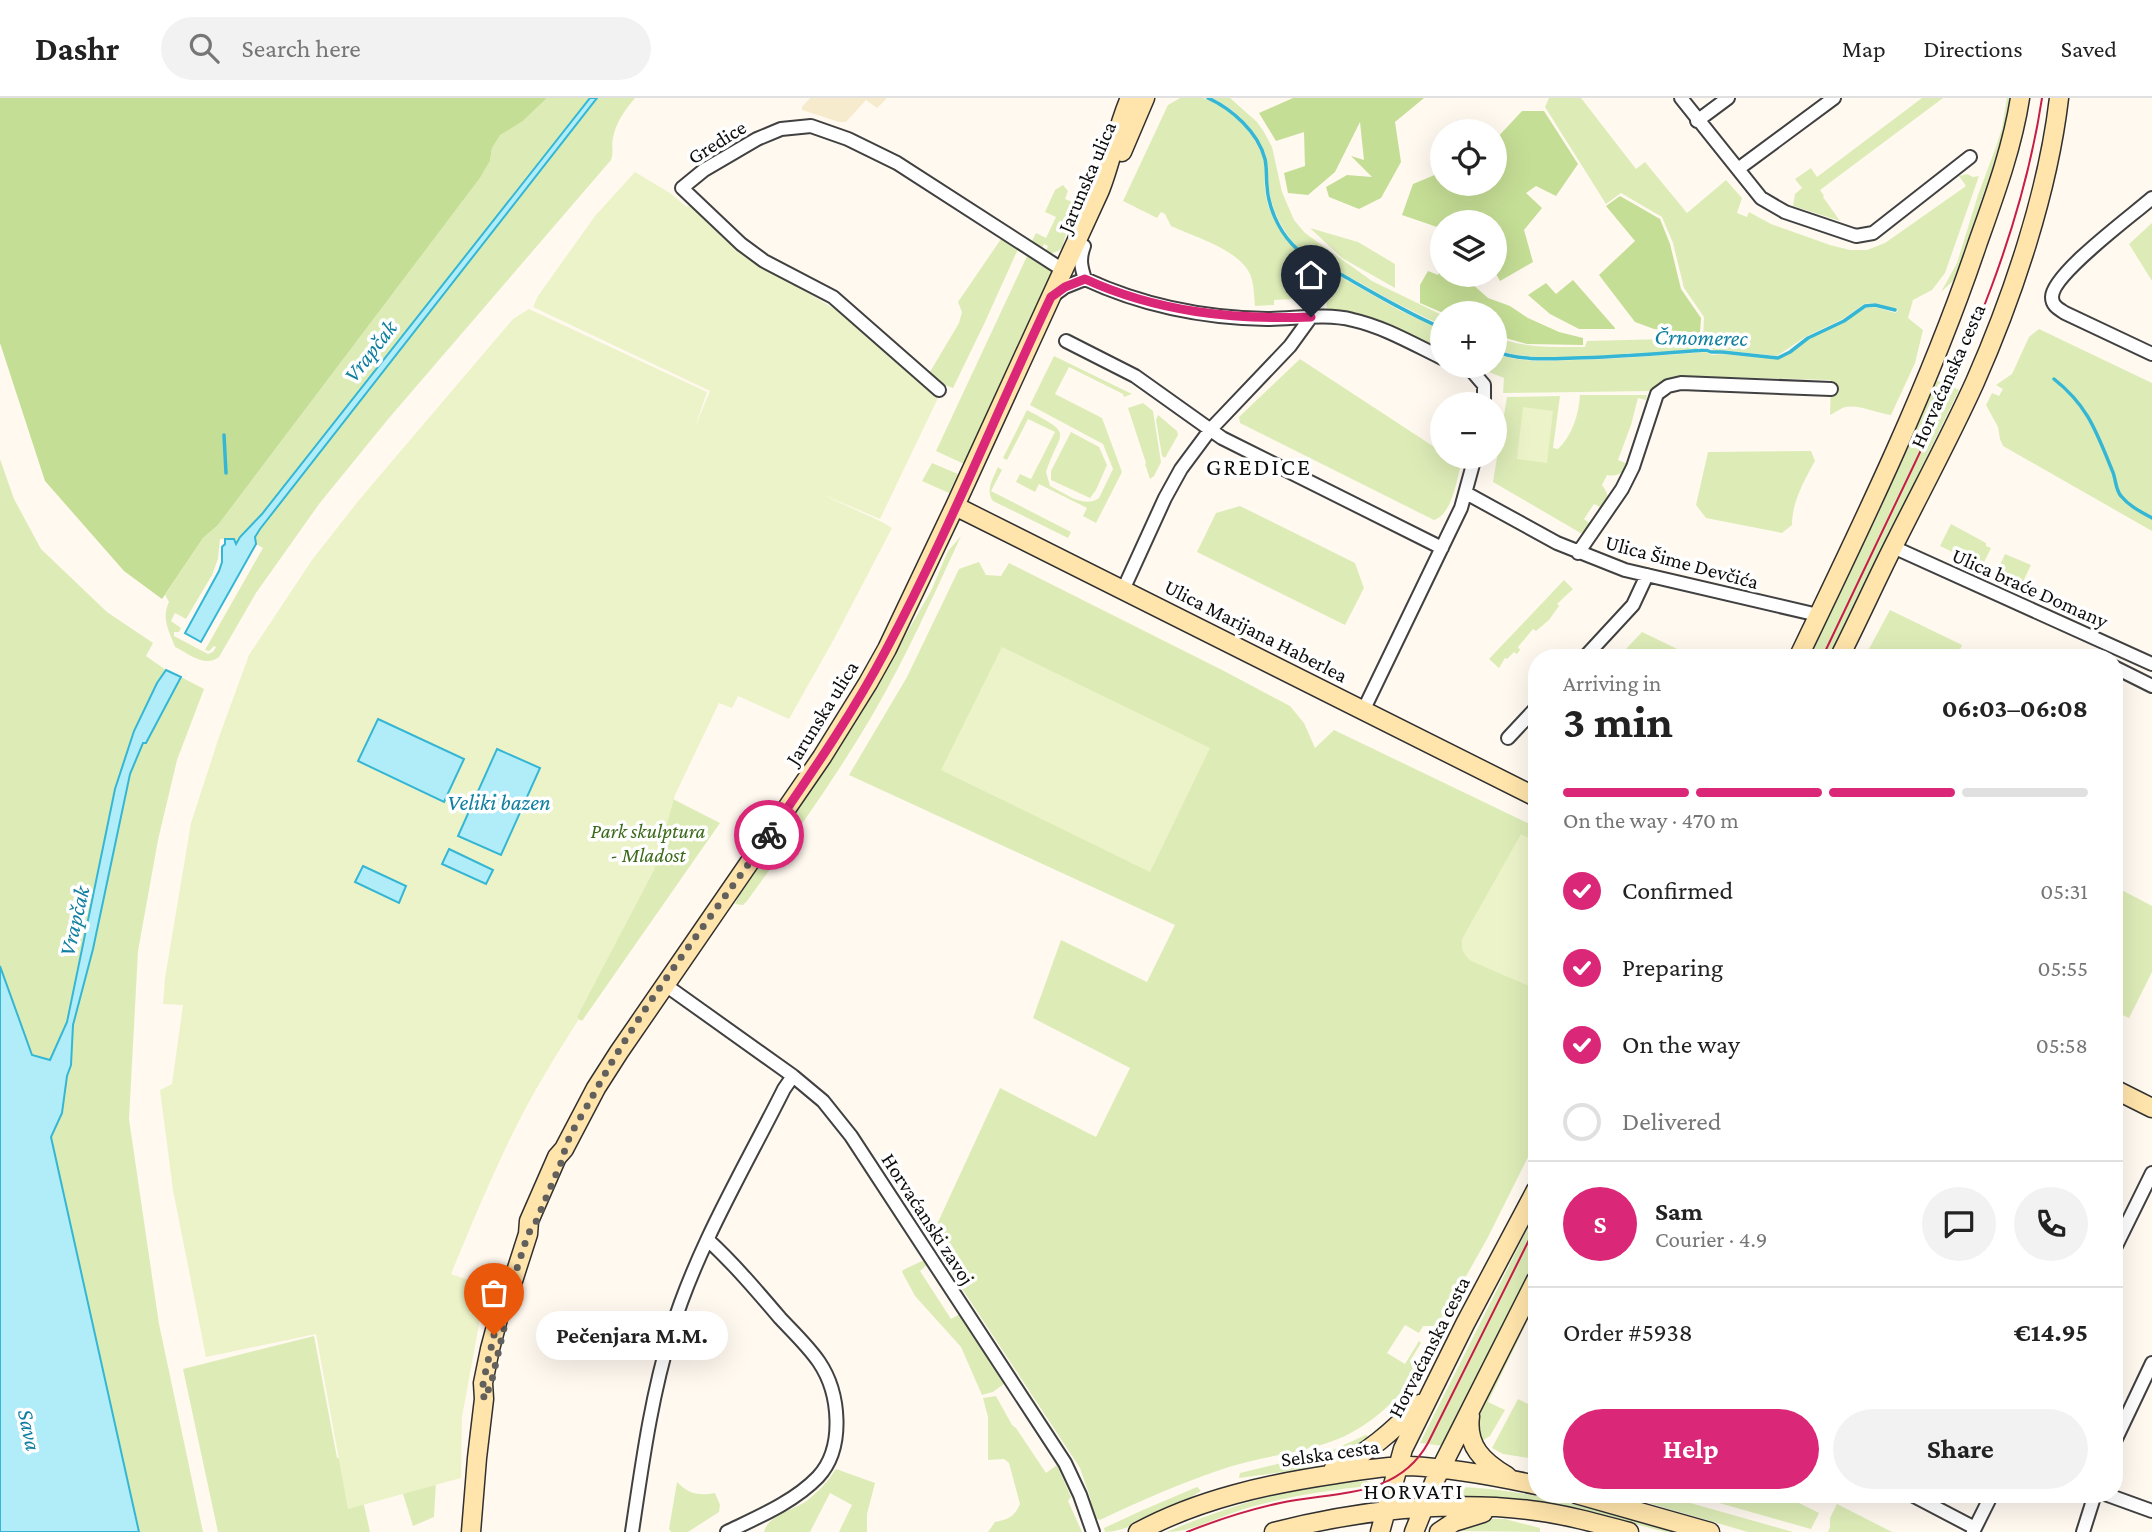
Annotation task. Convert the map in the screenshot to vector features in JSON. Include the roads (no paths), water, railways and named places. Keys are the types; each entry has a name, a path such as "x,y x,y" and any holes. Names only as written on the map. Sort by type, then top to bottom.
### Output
{"street":[{"name":"Jarunska ulica","path":"471,1532 484,1399 491,1384 511,1287 528,1234 535,1224 563,1158 564,1149 597,1088 664,984 822,757 887,649 1100,190 1130,98"},
{"name":"Jarunska ulica","path":"1063,270 1084,246 1113,184 1124,147 1145,98"},
{"path":"1681,98 1761,198 1785,212 1856,236 1873,233 1970,157"},
{"path":"1697,121 1728,98"},
{"path":"1738,169 1834,98"},
{"name":"Horvaćanska cesta","path":"1802,649 1905,426 1958,301 2009,151 2020,98"},
{"name":"Horvaćanska cesta","path":"1843,649 1975,381 1997,325 2036,208 2059,98"},
{"name":"Gredice","path":"939,390 833,297 764,261 741,244 682,188 704,170 758,139 781,129 811,126 848,139 897,163 1063,270"},
{"path":"2152,198 2061,277 2052,297 2054,303 2065,313 2152,354"},
{"path":"1084,246 1080,267 1085,279 1103,288 1195,313 1268,319 1336,317 1367,324 1430,353"},
{"path":"1051,297 1065,287 1085,279"},
{"path":"1123,590 1173,483 1193,451 1290,346 1311,317"},
{"path":"1066,341 1135,376 1210,430 1266,461 1442,548"},
{"path":"1578,553 1622,489 1633,467 1652,404 1657,394 1668,386 1681,383 1831,389"},
{"path":"1363,711 1461,508 1472,469"},
{"name":"Ulica Šime Devčića","path":"1466,493 1578,553 1625,570 1818,615"},
{"name":"Ulica Marijana Haberlea","path":"955,506 1528,793"},
{"name":"Ulica braće Domany","path":"1893,547 2119,649"},
{"path":"1592,649 1633,605 1647,575"},
{"name":"Ulica braće Domany","path":"2123,651 2152,664"},
{"path":"2123,672 2152,686"},
{"path":"1508,738 1528,717"},
{"name":"Horvaćanski zavoj","path":"664,984 793,1076 823,1101 851,1136 1065,1463 1093,1532"},
{"path":"632,1532 646,1437 671,1332 692,1273 793,1076"},
{"path":"2123,1094 2152,1108"},
{"path":"2123,1232 2152,1173"},
{"name":"Horvaćanska cesta","path":"1380,1532 1403,1449 1528,1205"},
{"path":"708,1240 736,1266 819,1363 832,1391 836,1424 832,1456 818,1476 789,1500 727,1532"},
{"path":"1414,1532 1422,1508 1528,1296"},
{"path":"2123,1426 2148,1379 2152,1363"},
{"path":"1319,1476 1356,1458 1381,1441 1433,1389"},
{"path":"1470,1413 1469,1431 1475,1450 1488,1464 1514,1480"},
{"name":"Selska cesta","path":"1138,1532 1220,1498 1257,1488 1319,1476 1397,1466 1441,1469 1528,1483"},
{"path":"2123,1501 2152,1511"},
{"path":"1608,1503 1710,1532"},
{"path":"1926,1503 1974,1530 1988,1503"},
{"path":"2083,1532 2093,1503"},
{"path":"1438,1532 1454,1522 1499,1507"},
{"path":"1274,1532 1306,1524 1385,1512 1422,1508 1499,1507 1552,1513 1629,1532"},
{"path":"1306,1524 1335,1532"}],"water":[{"path":"590,98 597,98 260,529 255,537 256,544 201,642 185,633 219,571 225,539 234,539 236,544 262,514"},
{"name":"Sava","path":"166,670 181,677 146,743 143,743 130,774 93,949 73,1025 71,1065 62,1113 51,1137 139,1532 0,1532 0,966 32,1055 50,1060 67,1022 115,789 134,731"},
{"path":"378,719 464,759 444,802 358,761"},
{"name":"Veliki bazen","path":"497,749 540,768 501,855 458,836"},
{"path":"449,849 493,870 486,884 442,864"},
{"path":"363,866 406,886 399,903 355,882"}],"waterway":[{"name":"Črnomerec","path":"1208,98 1235,115 1257,140 1265,159 1272,209 1278,224 1292,244 1316,261 1430,322"},
{"name":"Črnomerec","path":"1507,354 1554,359 1706,350 1778,358 1808,338 1844,321 1865,306 1875,305 1895,310"},
{"name":"Črnomerec","path":"2054,379 2075,399 2090,420 2121,496 2131,506 2152,518"},
{"path":"224,435 226,473"}],"tram line":[{"path":"1826,649 1974,332 2021,194 2042,98"},
{"path":"1187,1532 1268,1506 1363,1490 1400,1474 1415,1461 1428,1443 1528,1242"}],"place":[{"name":"Pečenjara M.M.","path":"494,1335"}],"district":[{"name":"GREDICE","path":"1259,467"},
{"name":"HORVATI","path":"1414,1491"}],"water label":[{"name":"Vrapčak","path":"370,351"},
{"name":"Vrapčak","path":"74,921"}],"park label":[{"name":"Park skulptura - Mladost","path":"648,843"}]}
